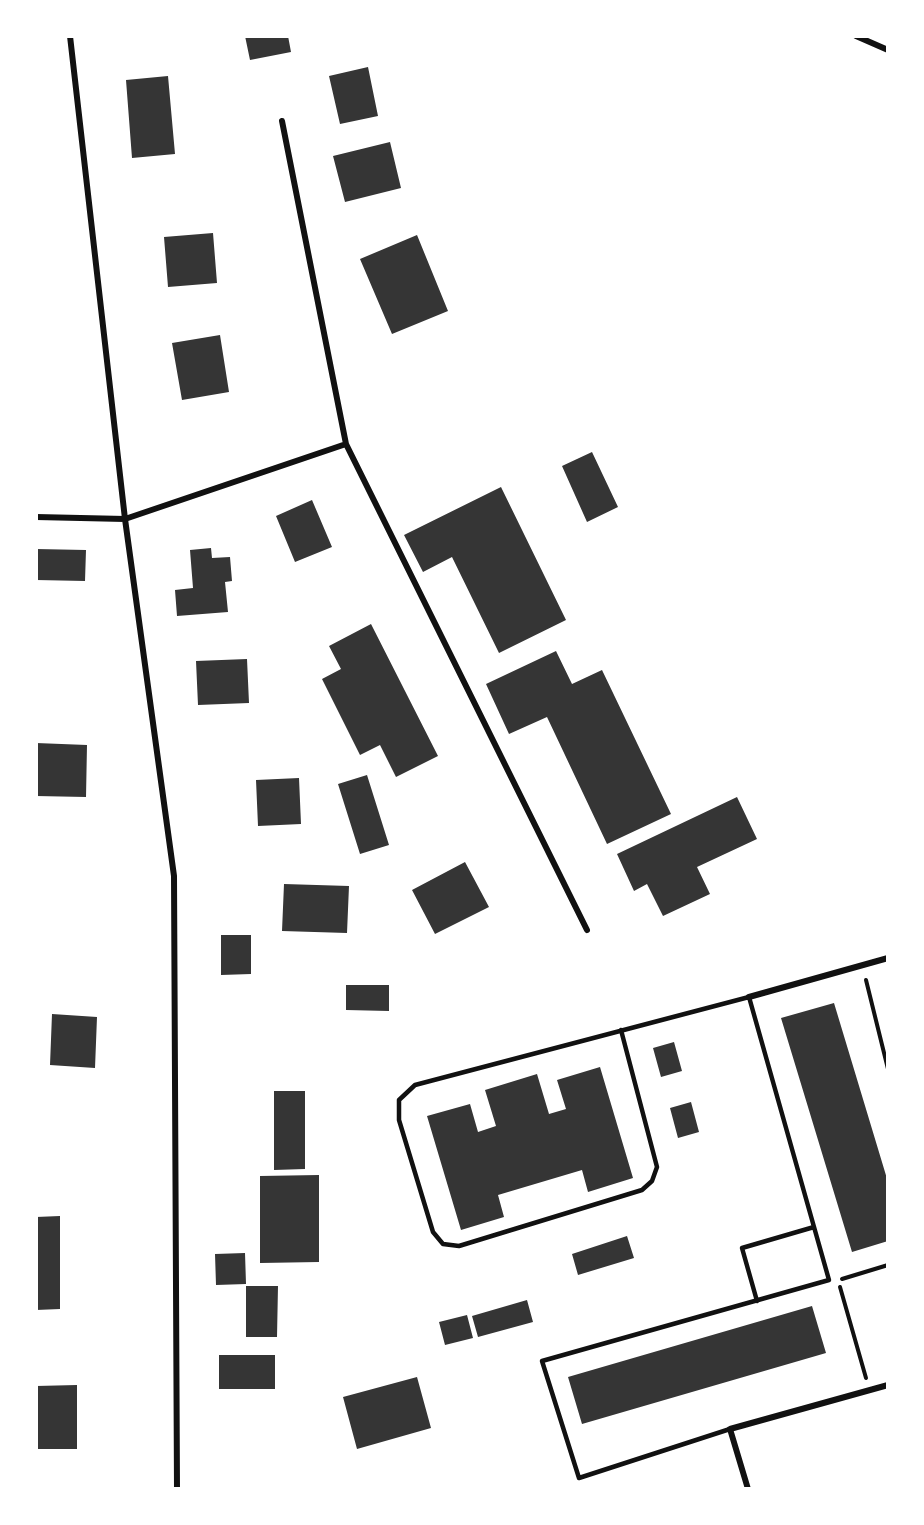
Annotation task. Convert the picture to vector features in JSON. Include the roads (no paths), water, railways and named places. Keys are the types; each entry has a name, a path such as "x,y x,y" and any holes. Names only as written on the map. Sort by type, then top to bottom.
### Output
{"street":[{"path":"70,36 125,519 174,876 177,1489"},
{"path":"856,36 888,50"},
{"path":"282,121 346,444 587,930"},
{"path":"36,518 125,519 346,444"},
{"path":"749,997 888,958"},
{"path":"748,1489 730,1429 888,1385"}],"lane":[{"path":"621,1030 657,1167 652,1181 642,1190 459,1246 443,1244 433,1232 399,1120 399,1100 415,1085 621,1030 749,997 830,1280 542,1361 579,1478 730,1429"},
{"path":"757,1301 742,1248 814,1227"}]}
